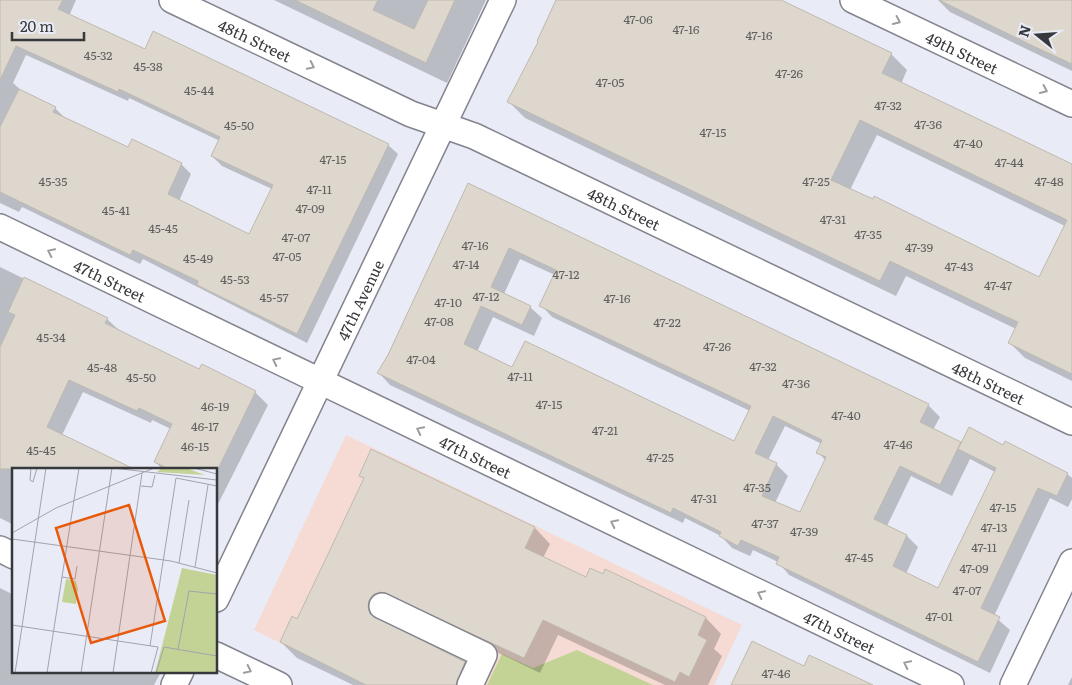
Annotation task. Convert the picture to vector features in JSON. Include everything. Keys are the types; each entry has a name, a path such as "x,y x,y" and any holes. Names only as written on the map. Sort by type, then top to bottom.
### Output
{"street":[{"name":"48th Street","path":"172,0 396,107 474,136 1072,422"},
{"name":"47th Avenue","path":"218,595 503,0"},
{"name":"49th Street","path":"853,0 1072,104"},
{"name":"47th Street","path":"0,227 951,685"},
{"path":"0,549 12,555"},
{"path":"1013,685 1072,562"},
{"path":"382,606 484,655 470,685"},
{"path":"218,656 279,685"},
{"path":"174,685 180,672"}],"shaded area":[{"path":"346,435 742,625 714,685 366,685 254,630"}],"green space":[{"path":"577,650 653,685 487,685 502,654 533,668"}],"building":[{"path":"0,0 63,0 58,9 145,49 153,31 389,144 297,334 197,285 198,281 133,250 130,255 0,192 0,127 19,89 56,107 53,112 128,147 132,139 182,163 168,194 249,234 273,185 211,156 220,137 119,89 118,92 16,46 0,80"},
{"path":"295,0 378,0 373,10 414,29 428,0 455,0 426,63"},
{"path":"556,0 781,0 892,53 882,73 1072,164 1072,374 1008,343 1018,322 890,261 880,281 507,102","holes":["860,120 1067,220 1039,277 874,196 873,199 831,180"]},
{"path":"939,0 1072,0 1072,64 1033,46"},
{"path":"468,183 929,404 920,422 961,442 940,485 900,466 874,519 907,535 893,566 938,588 996,468 958,449 969,427 1003,445 1005,441 1068,473 1057,496 1038,488 981,608 1000,617 978,662 776,564 779,557 741,540 738,546 719,536 721,532 673,508 671,513 377,373 388,355","holes":["509,248 556,270 539,306 751,406 734,441 525,341 512,367 464,344 481,306 522,325 531,306 491,287","773,416 822,440 816,453 826,457 800,512 762,496 777,463 755,453"]},
{"path":"24,277 108,318 105,323 135,338 199,369 202,364 256,391 218,469 167,468 154,462 172,424 139,408 137,411 69,380 47,427 132,468 0,469 0,347 15,315 8,312"},
{"path":"371,449 535,527 525,548 586,577 590,568 603,574 605,569 706,617 698,635 707,640 689,677 680,672 675,682 543,620 524,658 381,592 374,594 369,600 368,608 370,614 465,662 456,685 366,685 280,642 292,616 297,619 364,478 359,476"},
{"path":"752,641 804,666 809,655 873,685 731,685"}]}
